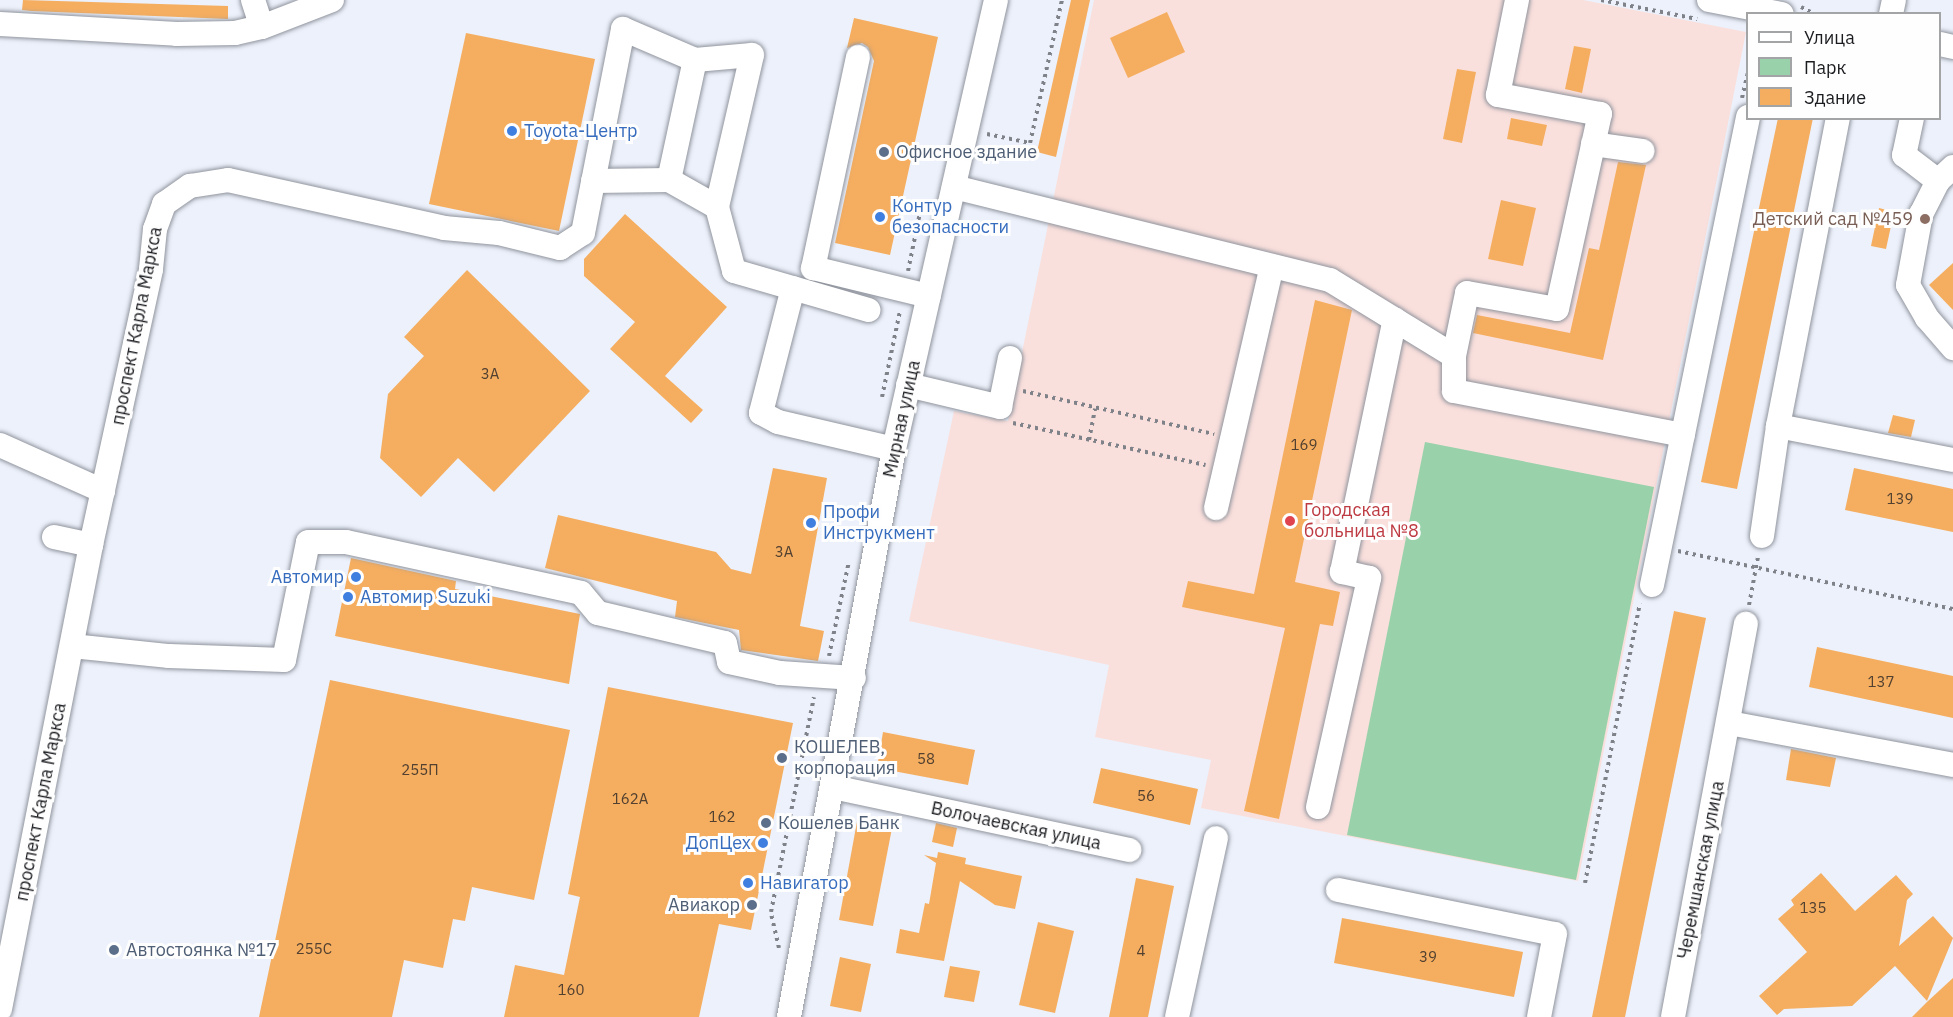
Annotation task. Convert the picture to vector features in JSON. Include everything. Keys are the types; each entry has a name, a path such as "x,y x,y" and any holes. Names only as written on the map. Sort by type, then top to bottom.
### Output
{"street":[{"path":"253,0 262,27"},
{"path":"0,24 177,34 236,33 262,27 332,0"},
{"name":"Мирная улица","path":"789,1017 854,678 894,449 996,0"},
{"path":"1517,0 1498,95 1600,114 1557,309 1467,293 1454,356 1454,391 1683,435"},
{"path":"1706,10 1773,9"},
{"name":"проспект Карла Маркса","path":"0,1009 91,544 150,269 155,230 164,204 190,186 228,180 444,228 499,232 560,248 583,232 623,29 696,60"},
{"path":"669,180 696,60 752,55 717,207 734,271 868,310"},
{"path":"858,57 813,268 929,296"},
{"path":"1652,585 1747,120"},
{"path":"1762,536 1778,426 1838,120"},
{"path":"1912,120 1904,155 1945,174 1921,214 1908,285 1927,318 1953,348"},
{"path":"1593,144 1643,151"},
{"path":"594,181 669,180 717,207"},
{"path":"954,187 1330,280 1454,356"},
{"path":"1216,508 1272,266"},
{"path":"793,288 761,413 778,422 894,449"},
{"path":"1318,807 1368,578 1342,572 1395,319"},
{"path":"908,385 1002,397 1010,358"},
{"path":"1778,426 1953,460"},
{"path":"0,445 104,491"},
{"path":"54,537 91,544"},
{"path":"72,646 169,656 284,660 308,542 345,542 581,593 598,613 725,643 729,662 780,673 854,678"},
{"name":"Черемшанская улица","path":"1673,1017 1746,624"},
{"path":"1729,723 1953,765"},
{"name":"Волочаевская улица","path":"833,787 1129,850"},
{"path":"1178,1017 1216,838"},
{"path":"1338,890 1556,934 1539,1017"}],"path":[{"path":"966,130 1030,143 1062,0"},
{"path":"1601,0 1706,10"},
{"path":"1224,470 998,420 1002,397 1095,409 1231,438"},
{"path":"1089,440 1095,409"},
{"path":"1746,624 1762,536"},
{"path":"1660,547 1953,609"}],"shaded area":[{"name":"Городская больница №8","path":"1094,0 1583,0 1746,32 1578,881 1201,808 1211,760 1095,737 1109,665 909,621 954,411 1008,421"}],"green space":[{"path":"1425,442 1654,487 1576,880 1347,835"}],"building":[{"path":"23,0 228,6 228,19 31,11 22,10"},
{"path":"1071,0 1090,0 1056,157 1037,152"},
{"path":"1167,12 1185,52 1128,78 1110,38"},
{"name":"Офисное здание","path":"854,18 938,37 890,255 835,243 874,61 868,47 862,43 847,48"},
{"name":"Toyota-Центр","path":"466,33 595,59 559,231 429,204"},
{"path":"1574,46 1591,49 1582,93 1565,89"},
{"path":"1457,69 1476,72 1462,143 1443,139"},
{"path":"1511,118 1547,125 1542,146 1507,139"},
{"path":"1778,120 1813,120 1737,489 1701,482"},
{"path":"1618,162 1646,165 1603,360 1473,333 1477,315 1570,333 1589,248 1599,250"},
{"path":"1501,200 1536,208 1523,266 1488,259"},
{"path":"1879,208 1894,212 1886,249 1871,246"},
{"path":"625,214 727,307 665,376 703,410 691,423 610,349 635,322 584,276 584,259"},
{"path":"1953,263 1953,310 1929,285"},
{"path":"467,270 590,391 494,492 458,458 421,497 380,458 388,394 424,356 404,337"},
{"path":"1315,300 1352,310 1295,582 1340,592 1333,626 1320,624 1279,819 1244,811 1285,628 1182,607 1188,581 1254,594"},
{"path":"1893,415 1915,420 1911,437 1888,433"},
{"path":"773,468 827,478 800,626 824,631 818,661 741,650 739,630 675,617 677,601 545,568 558,515 716,552 731,569 751,574"},
{"path":"1854,468 1953,489 1953,532 1845,510"},
{"path":"351,558 456,581 455,589 580,614 569,684 335,636"},
{"path":"1674,611 1706,618 1625,1017 1592,1017"},
{"path":"1817,647 1953,676 1953,718 1809,687"},
{"path":"330,680 570,730 534,900 472,887 465,921 453,919 443,968 404,960 392,1017 259,1017"},
{"path":"608,687 793,723 751,930 719,924 699,1017 504,1017 515,965 564,975 580,897 568,894"},
{"path":"883,732 975,750 968,785 877,768"},
{"path":"1791,749 1836,758 1830,787 1786,780"},
{"path":"1101,768 1198,789 1190,825 1093,803"},
{"path":"858,816 893,823 873,926 839,920"},
{"path":"936,823 957,828 953,847 932,842"},
{"path":"938,852 966,858 965,864 1022,876 1015,909 995,905 960,881 944,961 896,953 900,929 919,933 925,903 929,904 936,863 924,855 937,858"},
{"path":"1821,873 1855,911 1896,875 1913,894 1907,900 1899,946 1933,916 1953,938 1927,1001 1895,966 1852,1006 1784,1009 1777,1015 1759,996 1807,952 1778,919 1794,905 1791,900"},
{"path":"1136,878 1174,886 1148,1017 1109,1017"},
{"path":"1342,918 1523,952 1514,997 1334,963"},
{"path":"1038,922 1074,931 1055,1013 1019,1005"},
{"path":"840,957 871,964 861,1012 830,1006"},
{"path":"950,966 980,971 974,1002 944,997"},
{"path":"1953,978 1953,1017 1912,1017 1928,1001"}],"place":[{"name":"Toyota-Центр","path":"512,131"},
{"name":"Офисное здание","path":"884,152"},
{"name":"Контур безопасности","path":"880,217"},
{"name":"Детский сад №459","path":"1925,219"},
{"name":"Городская больница №8","path":"1290,521"},
{"name":"Профи Инструкмент","path":"811,523"},
{"name":"Автомир","path":"356,577"},
{"name":"Автомир Suzuki","path":"348,597"},
{"name":"КОШЕЛЕВ, корпорация","path":"782,758"},
{"name":"Кошелев Банк","path":"766,823"},
{"name":"ДопЦех","path":"763,843"},
{"name":"Навигатор","path":"748,883"},
{"name":"Авиакор","path":"752,905"},
{"name":"Автостоянка №17","path":"114,950"}]}
